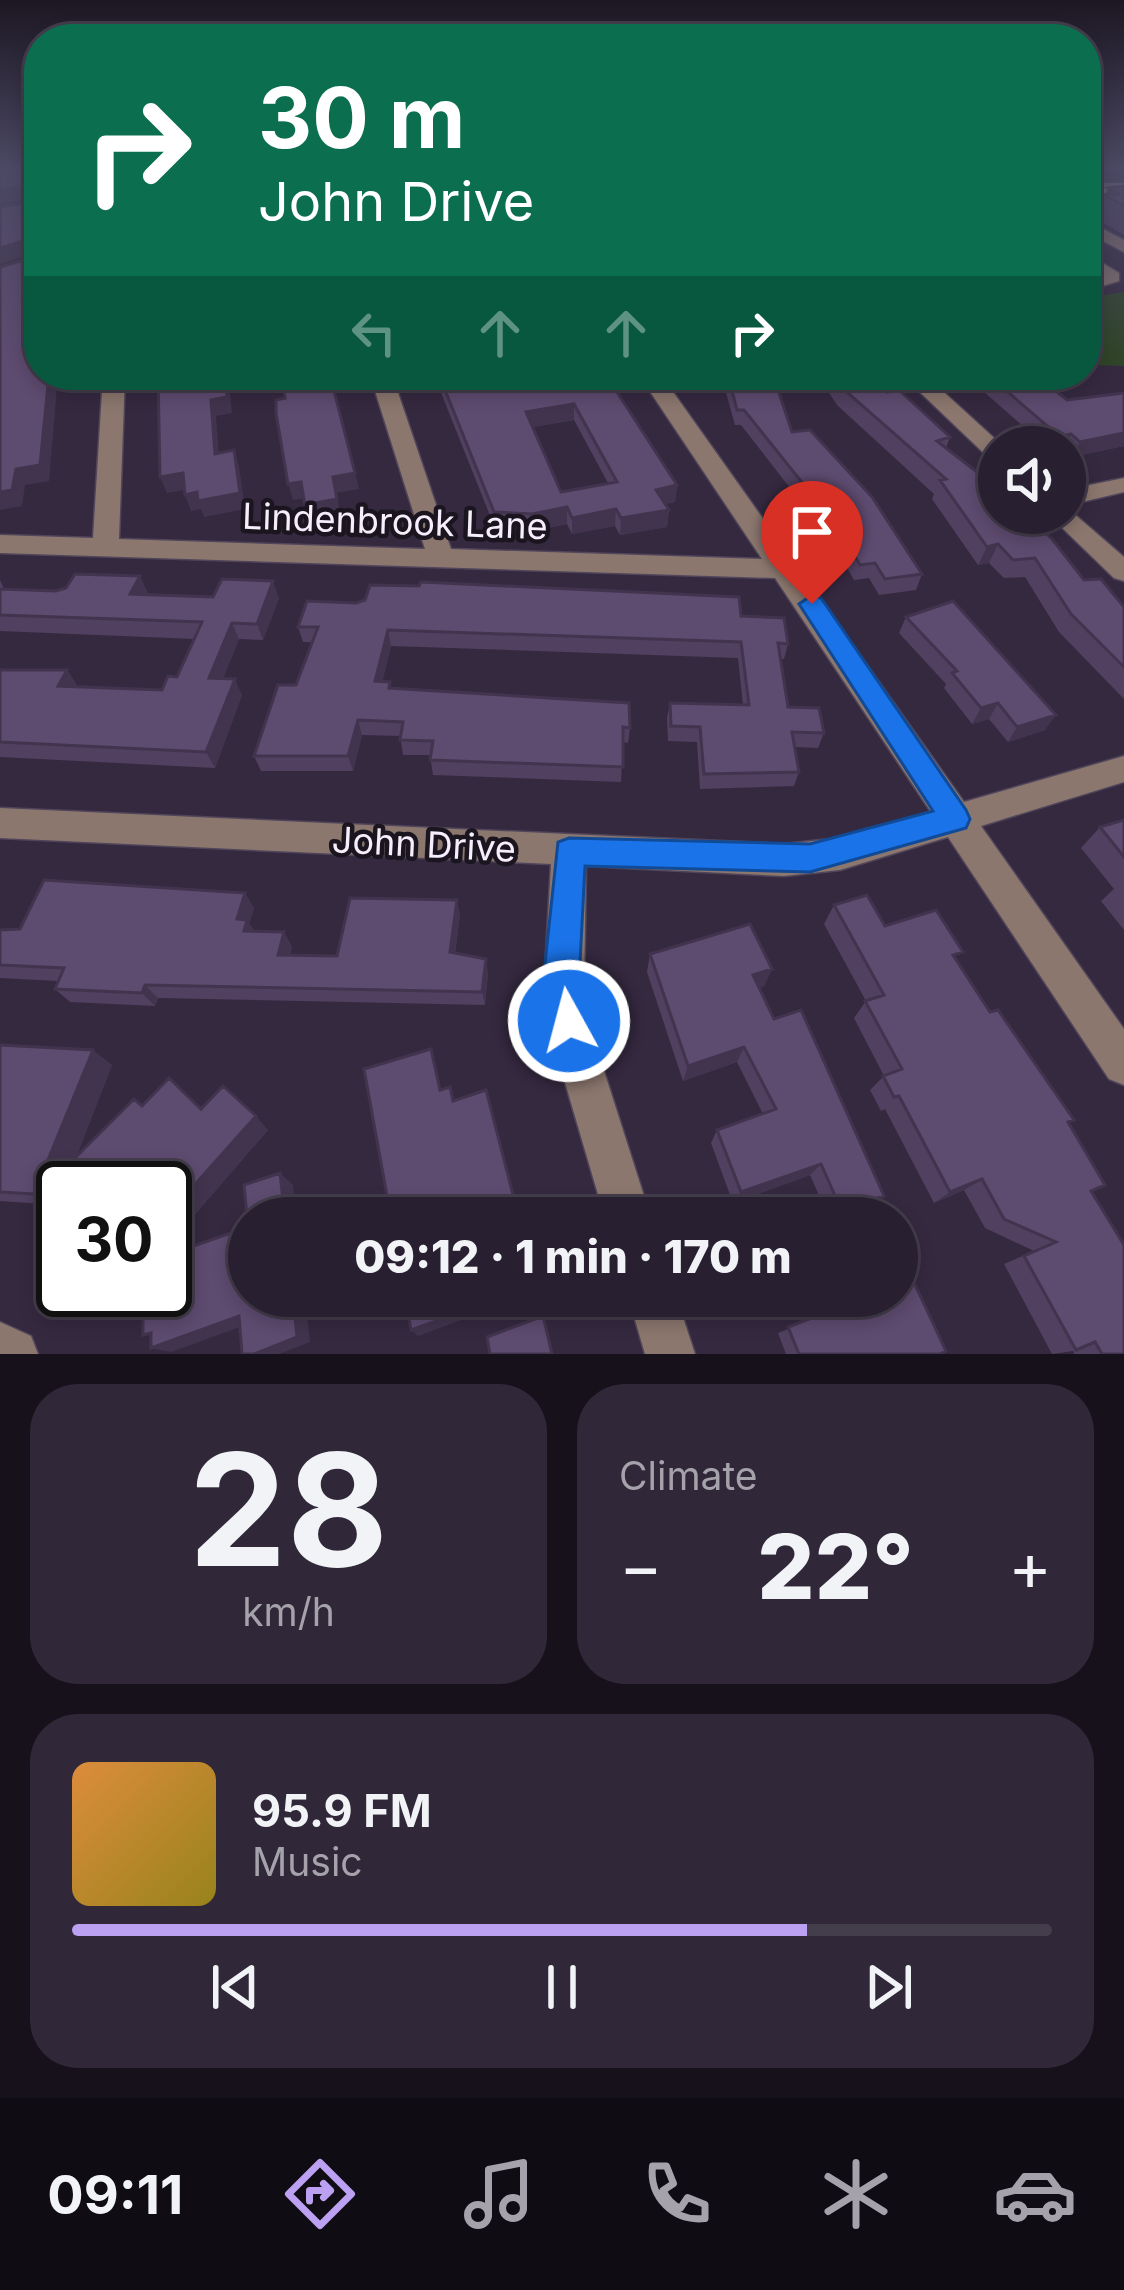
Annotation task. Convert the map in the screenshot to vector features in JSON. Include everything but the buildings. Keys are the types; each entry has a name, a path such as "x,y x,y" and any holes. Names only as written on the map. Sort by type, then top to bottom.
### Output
{"street":[{"path":"106,547 113,390"},
{"path":"386,390 441,559"},
{"path":"661,390 1124,1064"},
{"path":"929,390 978,435"},
{"path":"1086,493 1124,485"},
{"path":"1084,534 1124,572"},
{"name":"Lindenbrook Lane","path":"0,544 788,569"},
{"name":"John Drive","path":"0,823 569,852 810,858 1124,769"},
{"path":"569,852 563,989 622,1197"},
{"path":"659,1317 670,1354"},
{"path":"0,1347 13,1354"}],"green space":[{"path":"1124,292 1124,366 1101,365 1101,296"}],"route":[{"path":"569,1021 562,963 569,852 810,858 840,854 955,819 812,604"}]}
